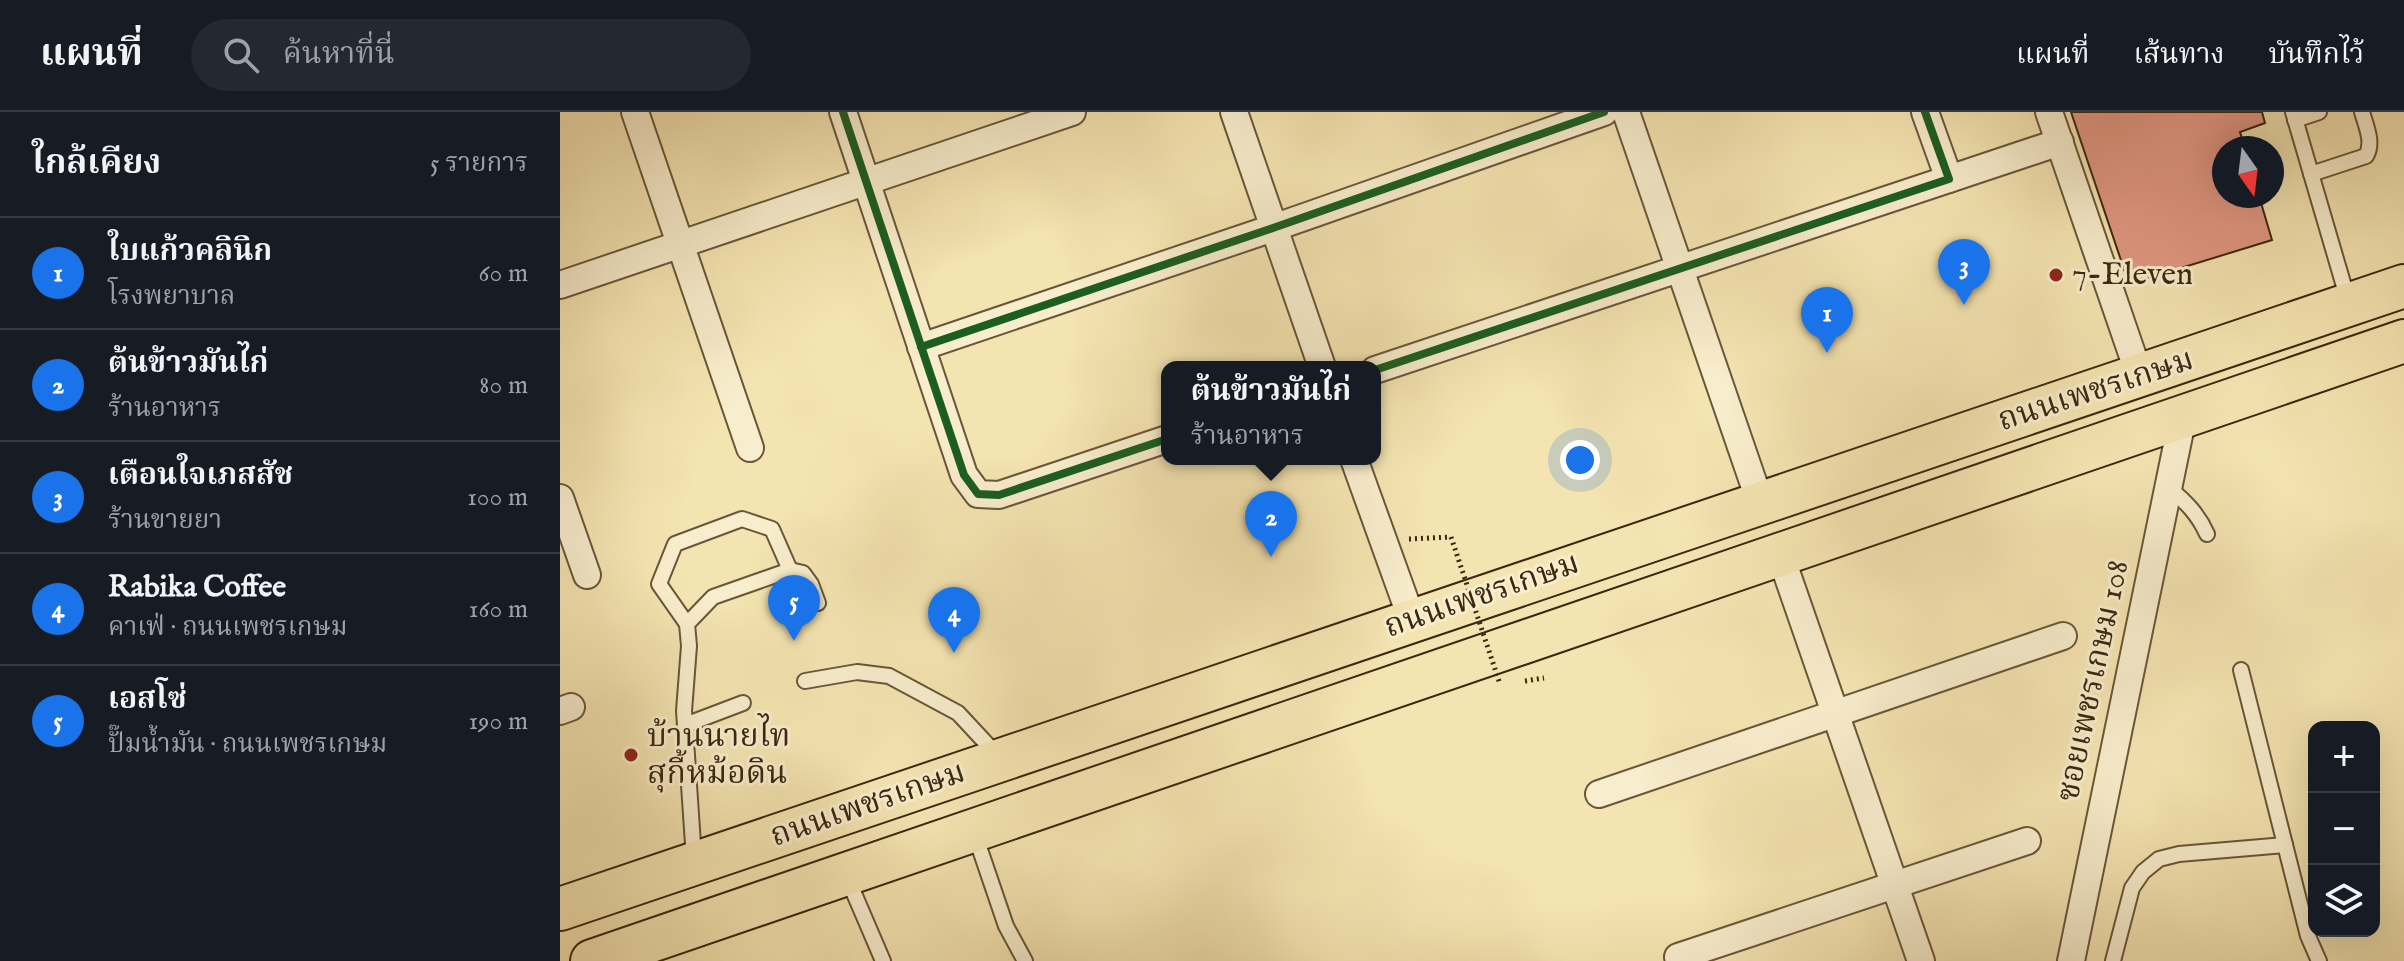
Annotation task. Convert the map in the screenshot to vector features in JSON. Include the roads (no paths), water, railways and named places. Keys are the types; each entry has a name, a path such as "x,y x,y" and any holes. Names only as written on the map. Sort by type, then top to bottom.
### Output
{"main road":[{"name":"ถนนเพชรเกษม","path":"560,909 2404,286"},
{"name":"ถนนเพชรเกษม","path":"592,961 2404,341"}],"street":[{"path":"635,112 750,448"},
{"path":"843,112 964,475 978,494 999,495 1161,441"},
{"path":"560,285 1072,112"},
{"path":"1234,112 1320,361"},
{"path":"921,347 1604,112"},
{"path":"1626,112 1760,502"},
{"path":"1925,112 1949,179"},
{"path":"2049,112 2140,377"},
{"path":"1381,368 2060,142"},
{"name":"ซอยเพชรเกษม 108","path":"2071,961 2183,416"},
{"path":"1356,465 1412,620"},
{"path":"560,498 587,575"},
{"path":"1780,554 1921,961"},
{"path":"1599,794 2063,636"},
{"path":"1678,957 2027,841"}],"lane":[{"path":"2319,112 2294,116 2350,305"},
{"path":"2311,174 2366,156 2370,141 2362,112"},
{"path":"2169,488 2200,518 2207,534"},
{"path":"694,863 685,725 689,646 687,624 659,584 675,544 742,519 772,529 790,570"},
{"path":"687,624 713,597 790,570 803,573 818,603"},
{"path":"805,681 841,668 889,676 958,713 1001,759"},
{"path":"2241,670 2308,936 2319,961"},
{"path":"685,725 743,703"},
{"path":"974,831 1006,926 1025,961"},
{"path":"2113,961 2132,888 2143,872 2159,859 2179,854 2285,845"},
{"path":"846,875 883,961"}],"place":[{"name":"7-Eleven","path":"2056,275"},
{"name":"เตือนใจเภสสัช","path":"1964,305"},
{"name":"ใบแก้วคลินิก","path":"1827,353"},
{"name":"ต้นข้าวมันไก่","path":"1271,557"},
{"name":"เอสโซ่","path":"794,641"},
{"name":"Rabika Coffee","path":"954,653"},
{"name":"บ้านนายไท สุกี้หม้อดิน","path":"631,755"}]}
